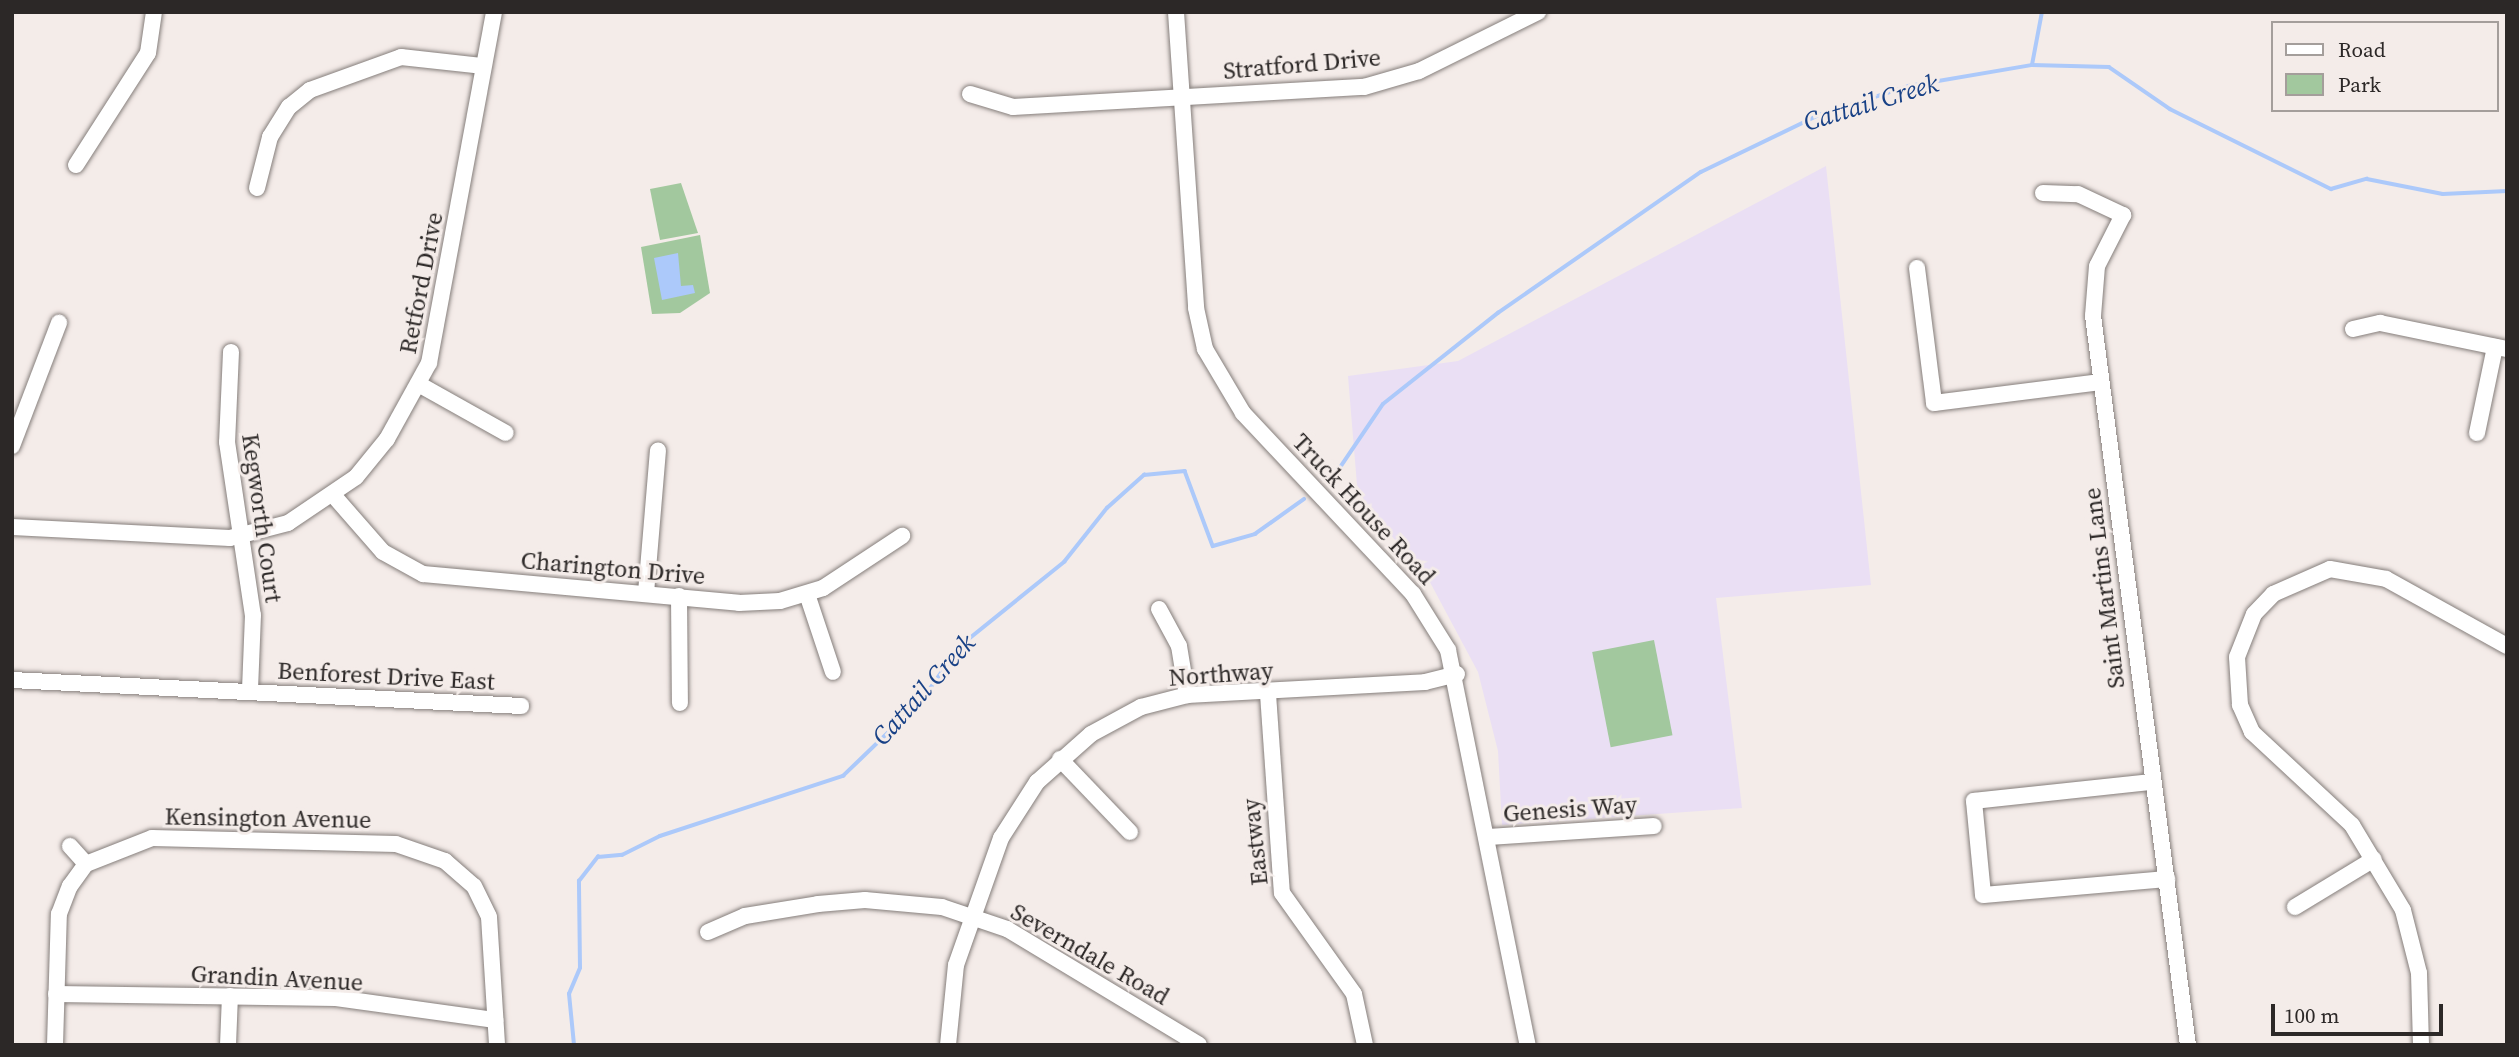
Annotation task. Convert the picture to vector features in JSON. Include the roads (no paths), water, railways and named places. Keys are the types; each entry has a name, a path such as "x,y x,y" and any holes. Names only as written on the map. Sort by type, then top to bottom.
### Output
{"street":[{"path":"76,166 148,53 154,12"},
{"name":"Retford Drive","path":"12,527 242,536 288,523 334,496 372,459 420,386 441,316 482,65 494,12"},
{"name":"Truck House Road","path":"1176,12 1196,308 1205,349 1243,413 1432,617 1457,674 1528,1045"},
{"name":"Stratford Drive","path":"970,94 1013,107 1391,80 1538,12"},
{"path":"257,188 270,136 289,107 310,90 401,57 482,65"},
{"name":"Saint Martins Lane","path":"2043,193 2078,194 2123,215 2094,279 2101,382 2151,782 2167,879 2188,1045"},
{"path":"1917,268 1934,403 2101,382"},
{"path":"12,446 60,323"},
{"path":"2353,330 2380,323 2501,348 2477,433"},
{"name":"Kegworth Court","path":"231,352 227,442 253,615 250,691"},
{"path":"420,386 506,433"},
{"path":"646,593 658,451"},
{"name":"Charington Drive","path":"334,496 383,552 423,573 759,604 807,594 902,536"},
{"path":"2421,1045 2423,1000 2413,944 2374,859 2322,792 2262,745 2245,719 2237,657 2254,614 2290,582 2348,570 2386,579 2507,646"},
{"path":"807,594 834,672"},
{"path":"679,596 680,703"},
{"path":"1159,609 1179,646 1187,695"},
{"name":"Northway","path":"948,1045 956,965 972,916 1011,818 1060,760 1115,718 1187,695 1268,694 1425,682 1457,674"},
{"name":"Benforest Drive East","path":"12,680 521,706"},
{"name":"Eastway","path":"1268,694 1282,893 1353,993 1365,1045"},
{"path":"1060,760 1130,832"},
{"path":"2151,782 1974,801 1983,895 2167,879"},
{"name":"Genesis Way","path":"1489,837 1654,825"},
{"name":"Kensington Avenue","path":"86,864 152,838 413,846 461,872 485,905 496,971 495,1020"},
{"path":"55,1045 58,914 86,864 70,846"},
{"path":"2295,907 2374,859"},
{"name":"Severndale Road","path":"708,932 745,916 865,900 910,902 972,916 1007,929 1199,1045"},
{"name":"Grandin Avenue","path":"56,994 336,998 495,1020"},
{"path":"228,1045 230,996"},
{"path":"495,1020 497,1045"}],"water":[{"path":"678,253 681,286 693,285 695,293 662,300 654,258"}],"waterway":[{"path":"1778,12 1824,12"},
{"path":"2032,65 2042,12"},
{"name":"Cattail Creek","path":"1324,479 1339,469 1383,404 1498,313 1701,172 1819,115 1909,86 2032,65 2109,67 2170,109 2331,189 2367,179 2443,194 2507,191"},
{"name":"Cattail Creek","path":"574,1045 569,994 580,968 579,881 598,857 622,855 660,836 843,776 922,700 960,646 1064,562 1107,508 1144,475 1185,471 1213,546 1255,534 1304,499"}]}
